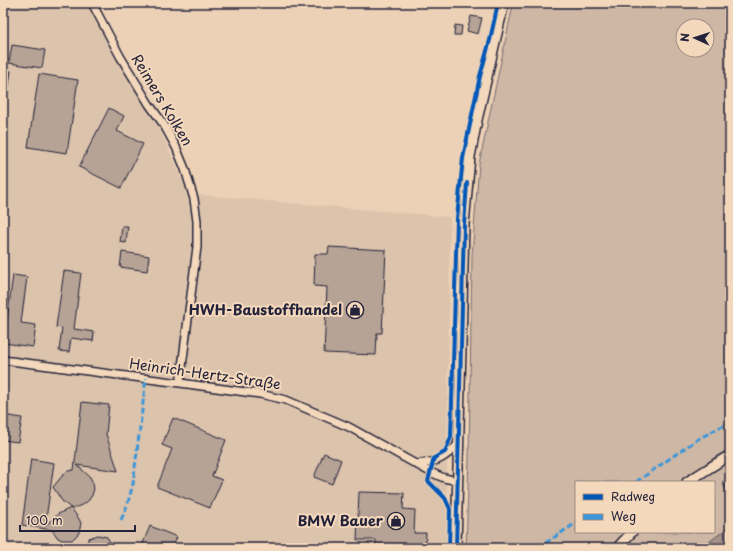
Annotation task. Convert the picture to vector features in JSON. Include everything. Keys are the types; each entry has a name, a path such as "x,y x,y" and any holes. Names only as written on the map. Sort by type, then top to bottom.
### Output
{"street":[{"name":"Reimers Kolken","path":"92,3 120,56 149,104 164,125 176,147 185,169 194,199 197,221 197,247 180,383"},
{"path":"456,548 461,318 466,192 470,157 477,120 504,3"},
{"name":"Heinrich-Hertz-Straße","path":"3,360 260,394 286,400 348,427 444,478 458,481"},
{"path":"416,464 429,463 441,459 459,444"},
{"path":"688,481 718,461 730,455"},
{"path":"617,548 631,533"}],"shaded area":[{"path":"3,3 88,3 114,52 155,119 189,194 450,217 446,548 3,548"},
{"path":"537,3 730,3 730,449 718,455 681,481 575,481 575,533 624,533 612,548 466,548 472,255 479,164 513,5"},
{"path":"730,460 730,526 701,548 624,548 637,533 715,533 715,481 697,481"},
{"path":"730,526 730,548 701,548"}],"building":[{"path":"471,16 482,18 478,34 467,31"},
{"path":"455,25 462,26 461,35 454,35"},
{"path":"12,45 45,50 42,68 9,63"},
{"path":"3,70 11,71 7,100 3,100"},
{"path":"39,74 78,80 67,153 28,147"},
{"path":"109,108 124,116 117,131 143,144 121,188 79,167"},
{"path":"122,226 128,226 126,243 120,242"},
{"name":"HWH-Baustoffhandel","path":"329,247 386,250 382,333 377,333 376,355 324,353 327,287 314,286 315,254 328,254"},
{"path":"122,252 149,256 147,271 120,267"},
{"path":"64,271 81,273 74,329 94,332 93,341 71,338 69,352 59,351 62,328 56,327"},
{"path":"13,275 27,277 21,323 36,325 33,347 4,343"},
{"path":"82,402 109,405 106,434 118,471 77,465 90,477 94,489 89,500 72,509 62,501 53,487 63,475 68,471 74,470"},
{"path":"3,415 22,418 18,442 3,440"},
{"path":"173,418 226,440 212,476 222,480 210,508 157,487 172,449 162,445"},
{"path":"324,453 341,460 332,484 314,477"},
{"path":"31,459 54,463 45,526 58,514 71,508 81,523 79,533 72,540 62,540 58,538 52,530 22,525"},
{"name":"BMW Bauer","path":"359,492 404,493 403,509 415,510 414,533 426,533 425,548 376,548 376,540 357,540"},
{"path":"150,526 177,537 172,548 141,548"},
{"path":"98,535 107,537 114,548 84,548 89,538"}],"waterway":[{"path":"723,482 730,498"}],"marked path":[{"path":"121,520 127,506 133,484 146,378"},
{"path":"637,481 698,439 730,422"},
{"path":"538,548 575,524"}],"cycle path":[{"path":"449,548 450,509 445,498 428,481 434,458 445,452 451,437 457,218 463,158 480,76 498,3"},
{"path":"456,548 464,225 467,183"}],"place":[{"name":"HWH-Baustoffhandel","path":"355,310"},
{"name":"BMW Bauer","path":"396,521"}]}
